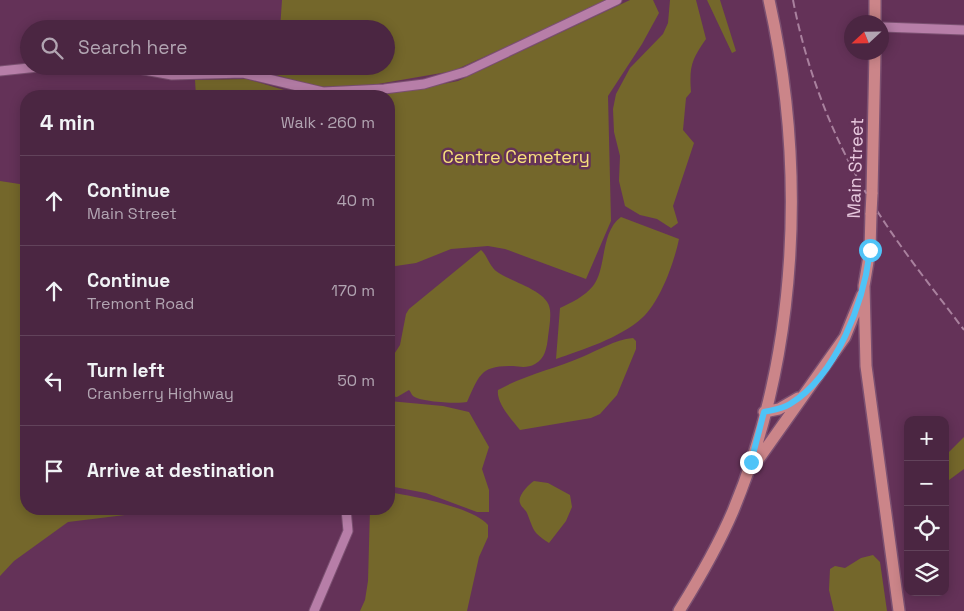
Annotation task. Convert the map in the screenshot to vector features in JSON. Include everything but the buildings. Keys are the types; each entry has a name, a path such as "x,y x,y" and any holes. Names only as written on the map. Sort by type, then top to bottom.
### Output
{"main road":[{"path":"679,611 704,571 751,462 780,338 789,262 792,183 788,106 769,0"},
{"path":"875,0 875,15"},
{"name":"Main Street","path":"875,60 870,250 864,286 865,344 898,611"},
{"path":"740,491 761,454 847,332 864,286"},
{"path":"847,332 861,334 865,344"},
{"path":"847,332 860,346 866,358"},
{"path":"763,415 790,404 810,387"},
{"path":"763,415 786,418"}],"street":[{"path":"374,90 450,77 617,0"},
{"path":"889,27 964,30"},
{"path":"0,71 20,69"},
{"path":"254,75 314,90"},
{"path":"314,611 348,531 347,515"}],"green space":[{"path":"282,0 608,0 453,71 372,85 318,87 276,75 395,75 395,20 281,20"},
{"name":"Centre Cemetery","path":"630,0 653,0 659,13 642,44 608,96 611,221 586,279 505,249 488,246 451,249 416,263 395,266 395,92 458,81"},
{"path":"670,0 696,0 706,39 697,52 691,69 691,92 686,98 683,130 694,143 673,206 678,223 671,228 657,219 640,215 625,206 619,181 620,156 614,132 613,109 616,94 630,68 663,34 668,23"},
{"path":"707,0 720,0 736,51 732,53"},
{"path":"247,79 284,90 196,90 195,80"},
{"path":"0,181 20,184 20,515 125,515 68,522 14,561 0,576"},
{"path":"621,217 679,239 665,282 649,311 633,325 600,343 556,359 560,308 582,296 593,286 600,270 610,232 614,224"},
{"path":"481,250 496,271 528,287 543,297 548,303 550,320 545,352 538,362 530,366 502,366 487,370 478,379 467,402 448,403 423,400 413,396 409,390 395,397 395,353 400,345 406,314 409,309"},
{"path":"633,338 636,341 636,349 617,395 600,414 591,418 520,430 499,400 498,390 519,380 613,343"},
{"path":"395,402 443,406 469,412 489,447 482,469 489,490 489,512 477,512 426,493 395,487"},
{"path":"964,437 964,469 949,480 949,461 949,452"},
{"path":"534,481 548,483 570,495 572,507 566,521 549,543 534,530 527,513 520,503 520,497"},
{"path":"395,493 426,499 456,508 469,513 488,525 488,537 479,557 467,611 360,611 365,600 368,581 370,515 395,515"},
{"path":"873,555 880,562 887,611 834,611 829,590 830,569 835,566 845,568 861,558"}],"railway":[{"path":"793,0 799,29 816,86 852,169 912,262 964,330"}],"route":[{"path":"751,462 764,412 779,409 790,404 810,387 827,366 845,336 859,304 870,250"}]}
